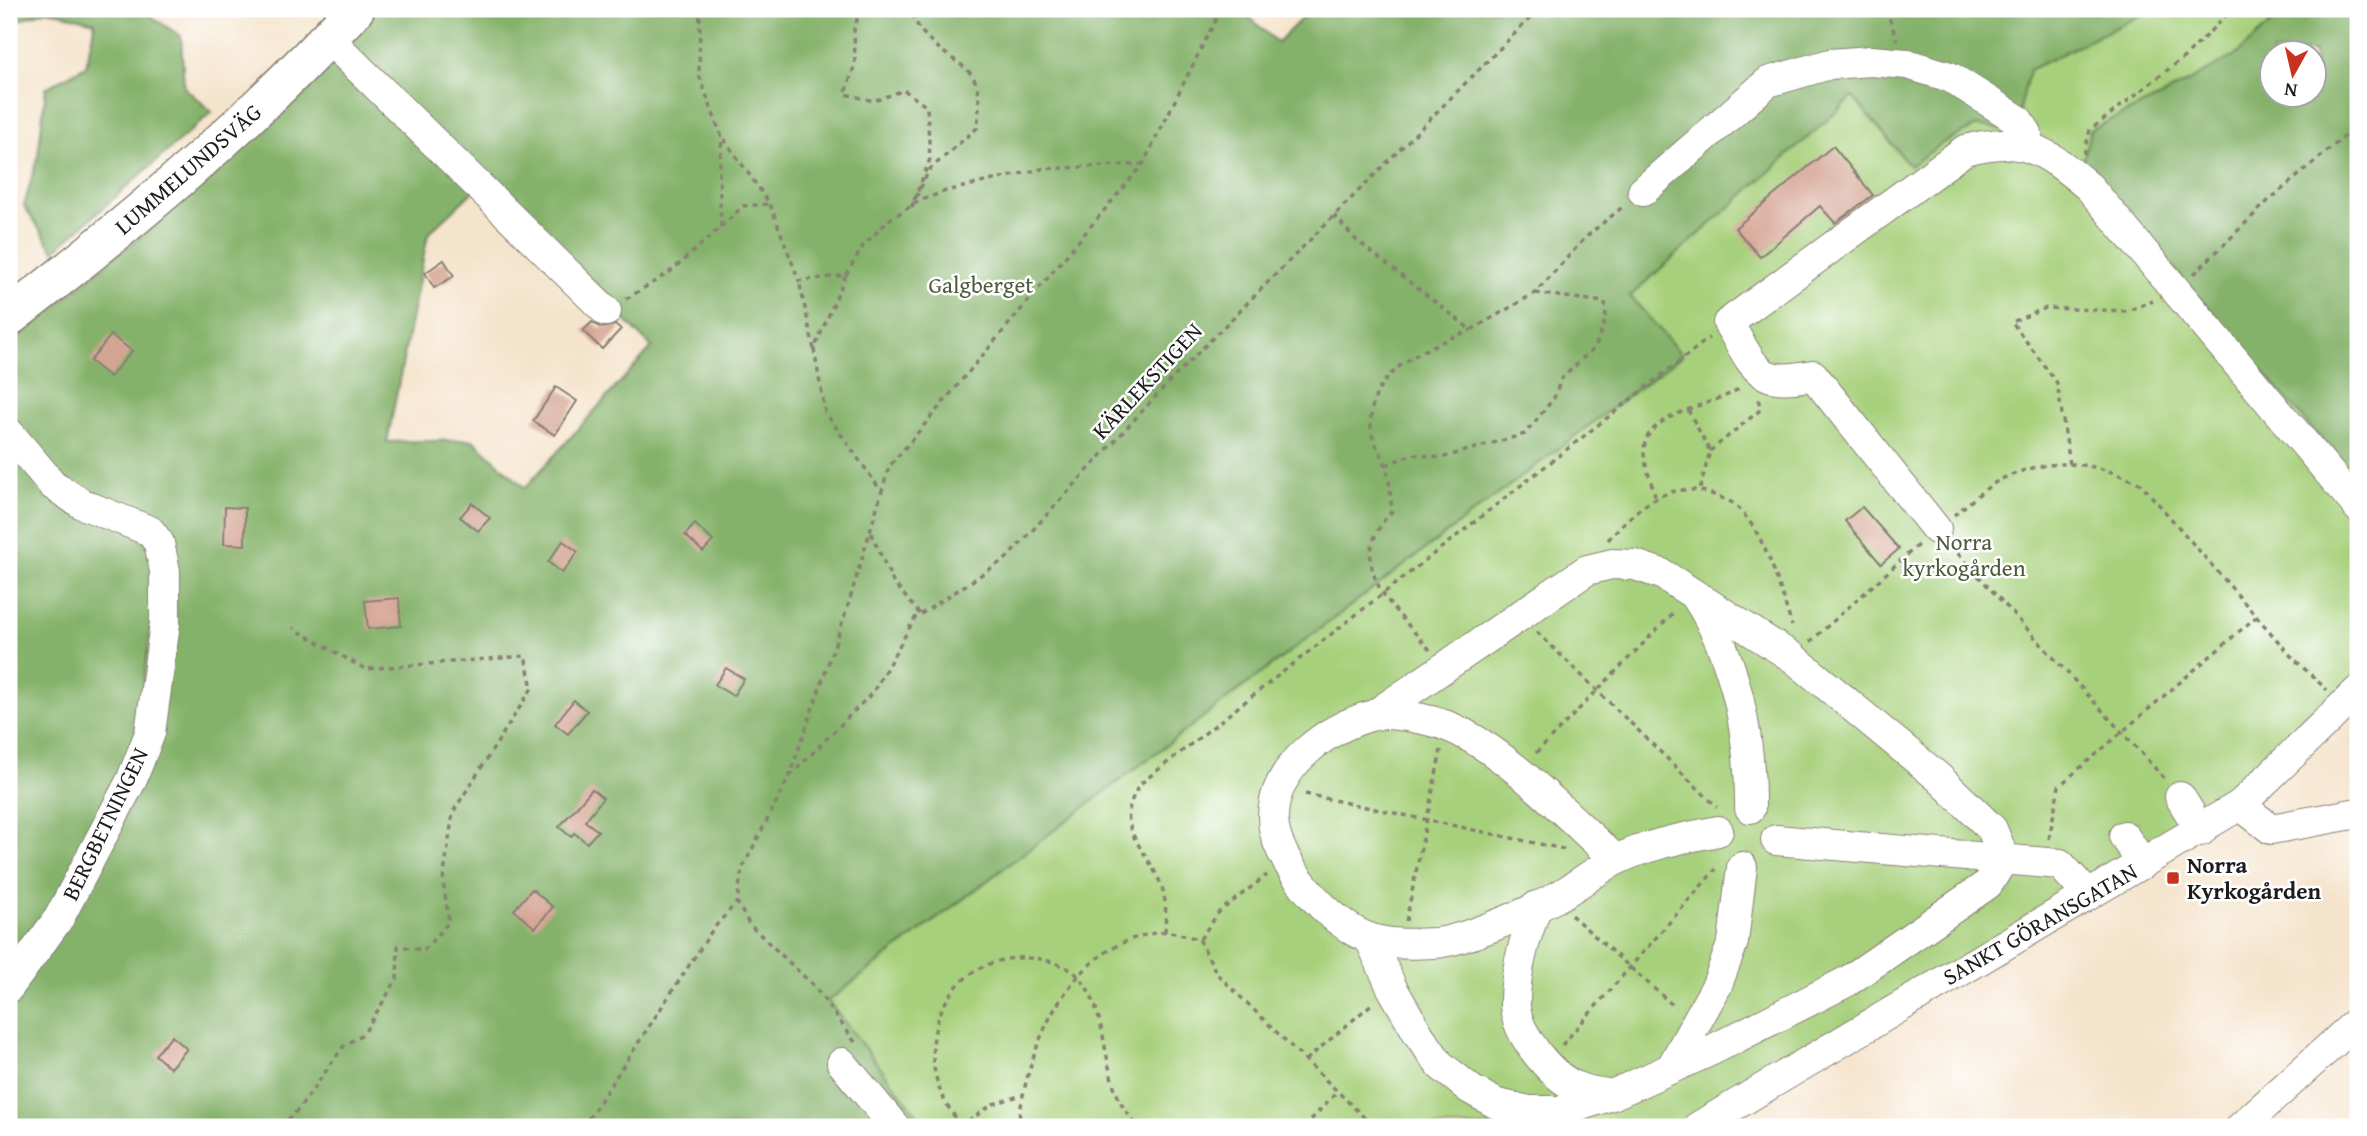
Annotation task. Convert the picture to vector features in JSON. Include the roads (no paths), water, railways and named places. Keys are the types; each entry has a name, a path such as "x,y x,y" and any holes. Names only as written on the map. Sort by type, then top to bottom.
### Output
{"main road":[{"name":"LUMMELUNDSVÄG","path":"9,317 84,259 251,114 294,75 355,9"}],"street":[{"path":"328,38 606,311"},
{"path":"1643,191 1768,82 1830,64 1871,61 1907,64 1950,77 2018,120 2027,133 2026,146"},
{"path":"1936,529 1813,375 1782,381 1758,372 1728,323 1965,150 2007,142 2026,146 2065,167 2089,187 2358,507"},
{"name":"BERGBETNINGEN","path":"9,433 53,485 72,498 150,531 159,543 165,571 165,623 150,733 131,781 59,918 9,987"},
{"path":"1732,836 1752,867 1769,857 1776,840 1772,823 1759,811 1732,836 1654,845 1616,860 1545,902 1438,943 1401,944 1370,939 1320,903 1288,865 1277,840 1273,817 1279,789 1290,769 1311,747 1340,729 1377,714 1587,570 1612,564 1635,565 1662,574 1693,592 1793,657 1938,777 1992,828 2004,858"},
{"path":"1671,1068 1717,985 1733,942 1732,836 1743,727 1730,663 1712,621 1693,592"},
{"name":"SANKT GÖRANSGATAN","path":"1698,1127 2088,895 2201,831 2240,805 2351,698"},
{"path":"1377,714 1446,725 1476,741 1517,772 1616,860"},
{"path":"2180,797 2201,831"},
{"path":"2240,805 2271,828 2358,813"},
{"path":"2124,836 2143,864"},
{"path":"1776,840 2060,864 2088,895"},
{"path":"1370,939 1392,988 1440,1065 1470,1089 1497,1104 1529,1111 1563,1111 1612,1095 1848,981 1988,884 2004,858"},
{"path":"1545,902 1525,938 1515,1008 1532,1047 1545,1065 1578,1088 1612,1095"},
{"path":"2241,1127 2358,1021"},
{"path":"852,1057 895,1127"}],"place":[{"name":"Norra Kyrkogården","path":"2173,878"}],"park label":[{"name":"Galgberget","path":"981,285"},
{"name":"Norra kyrkogården","path":"1964,555"}]}
